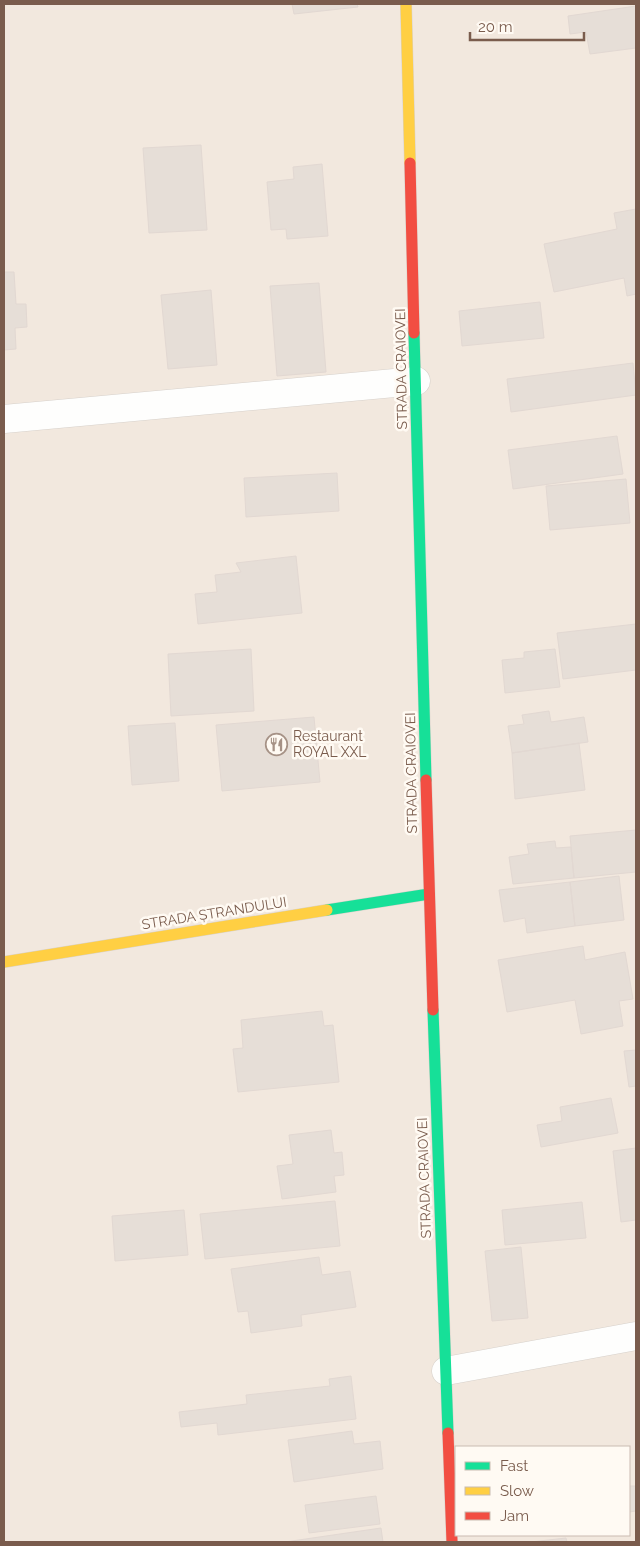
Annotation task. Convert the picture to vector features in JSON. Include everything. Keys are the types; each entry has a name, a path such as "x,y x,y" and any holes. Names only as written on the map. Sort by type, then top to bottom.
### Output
{"main road":[{"name":"STRADA CRAIOVEI","path":"406,4 429,894 452,1542"},
{"name":"STRADA ȘTRANDULUI","path":"4,962 429,894"}],"street":[{"path":"4,419 416,382"},
{"path":"446,1371 636,1336"}],"shaded area":[{"path":"4,4 636,4 636,1542 4,1542"}],"building":[{"path":"292,4 357,4 358,7 294,14"},
{"path":"636,6 636,48 590,54 586,32 570,34 568,16"},
{"path":"201,145 207,230 149,233 143,148"},
{"path":"322,164 328,236 287,239 286,229 271,230 267,182 294,179 293,167"},
{"path":"636,209 636,294 627,296 624,278 554,292 544,244 617,229 614,213"},
{"path":"4,272 14,272 16,304 26,304 27,327 15,328 16,349 4,350"},
{"path":"319,283 326,372 277,376 270,286"},
{"path":"211,290 217,365 168,369 161,295"},
{"path":"540,302 544,338 462,346 459,311"},
{"path":"633,363 636,395 511,412 507,379"},
{"path":"617,436 623,474 513,489 508,450"},
{"path":"337,473 339,511 246,517 244,478"},
{"path":"626,479 630,523 550,530 546,486"},
{"path":"296,556 302,613 198,624 195,594 217,592 215,575 241,572 236,563"},
{"path":"636,624 636,670 563,679 557,633"},
{"path":"251,649 254,711 171,716 168,654"},
{"path":"555,649 560,687 505,693 502,660 524,658 524,652"},
{"path":"549,711 551,722 584,717 588,742 512,753 508,726 524,724 522,715"},
{"path":"314,717 320,782 222,791 216,725"},
{"path":"175,723 179,781 132,785 128,726"},
{"path":"579,743 585,790 515,799 512,753"},
{"path":"636,830 636,872 574,878 570,836"},
{"path":"555,841 556,848 571,847 574,878 513,884 509,857 529,854 527,844"},
{"path":"619,876 624,920 575,926 570,882"},
{"path":"570,882 575,926 527,933 525,918 504,922 499,890"},
{"path":"583,946 585,960 625,952 633,999 619,1001 623,1026 581,1034 575,1000 507,1012 498,960"},
{"path":"322,1011 324,1026 333,1025 339,1082 238,1092 233,1049 243,1048 241,1020"},
{"path":"636,1050 636,1086 629,1087 624,1051"},
{"path":"611,1098 618,1133 541,1147 537,1125 562,1121 560,1107"},
{"path":"331,1130 334,1153 342,1152 344,1175 334,1176 336,1192 282,1199 277,1166 293,1164 289,1135"},
{"path":"636,1148 636,1220 621,1222 613,1151"},
{"path":"335,1201 340,1246 205,1259 200,1214"},
{"path":"582,1202 586,1238 505,1245 502,1210"},
{"path":"184,1210 188,1255 115,1261 112,1216"},
{"path":"521,1247 528,1318 492,1321 485,1251"},
{"path":"319,1257 322,1275 350,1271 356,1307 301,1315 302,1326 251,1333 248,1311 238,1312 231,1269"},
{"path":"351,1376 356,1419 218,1435 217,1423 181,1427 179,1412 247,1404 246,1395 330,1386 329,1379"},
{"path":"352,1431 354,1444 380,1441 383,1469 294,1482 288,1440"},
{"path":"630,1486 636,1486 636,1511 630,1512"},
{"path":"376,1496 380,1524 309,1533 305,1505"},
{"path":"381,1528 383,1542 285,1542"},
{"path":"566,1538 567,1542 531,1542"}],"traffic: fast":[{"path":"414,333 426,780"},
{"path":"327,910 429,894"},
{"path":"433,1010 448,1433"}],"traffic: slow":[{"path":"406,4 410,163"},
{"path":"4,962 327,910"}],"traffic: jam":[{"path":"410,163 414,333"},
{"path":"426,780 433,1010"},
{"path":"448,1433 452,1542"}],"place":[{"name":"Restaurant ROYAL XXL","path":"277,744"}]}
